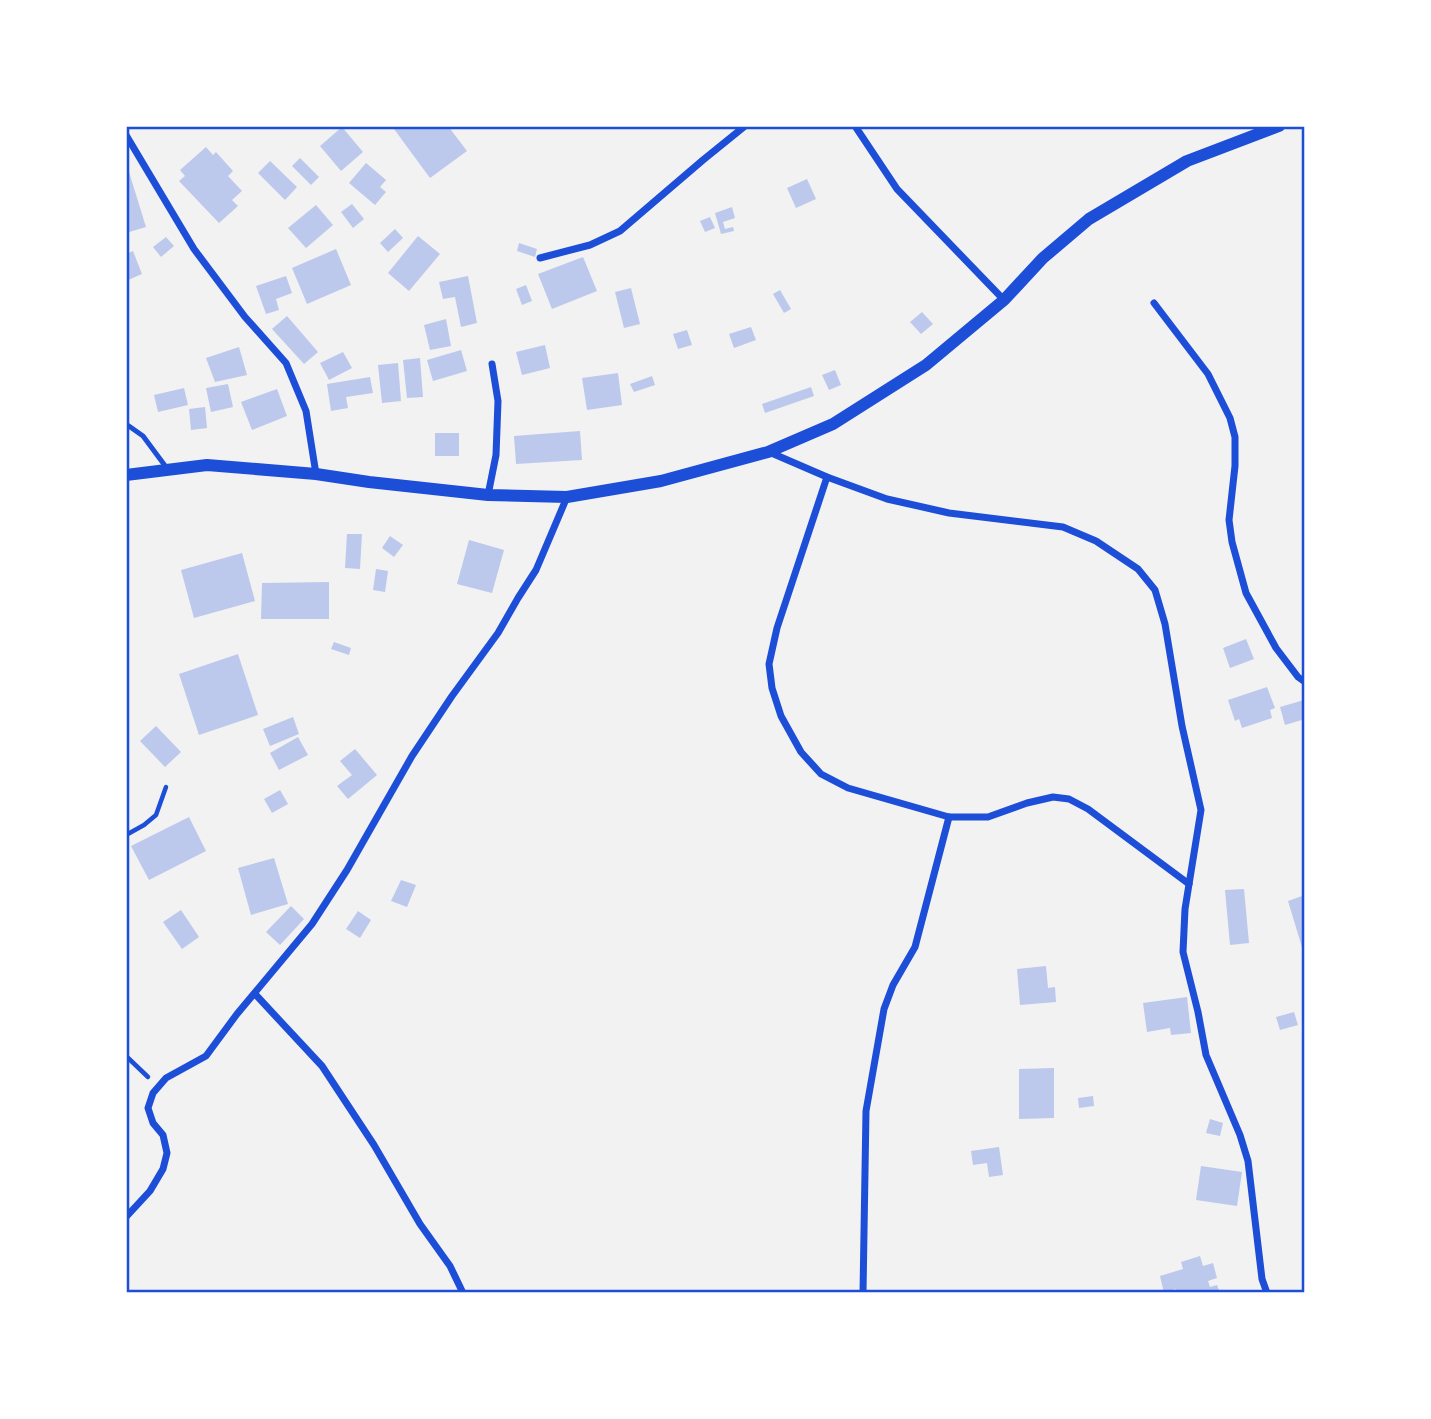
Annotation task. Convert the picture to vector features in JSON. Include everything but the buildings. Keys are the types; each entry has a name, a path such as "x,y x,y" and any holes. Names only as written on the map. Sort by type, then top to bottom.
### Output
{"street":[{"path":"540,258 590,246 620,231 745,126"},
{"path":"855,126 897,189 1003,300"},
{"path":"126,475 207,465 316,474 488,495 568,497 662,481 768,452 833,424 926,365 1003,300 1043,258 1089,219 1187,161 1279,126"},
{"path":"126,135 194,249 245,317 286,362 306,411 316,474"},
{"path":"1154,303 1208,374 1230,418 1235,437 1229,520 1232,542 1247,593 1276,648 1305,682"},
{"path":"488,495 496,456 498,401 492,364"},
{"path":"768,452 887,499 949,513 1063,527 1096,541 1138,569 1155,590 1165,624 1182,726 1201,810 1185,909 1184,952 1206,1055 1240,1135 1248,1161 1262,1279 1267,1293"},
{"path":"827,477 777,628 769,664 772,688 781,716 801,752 821,774 848,788 949,817 988,817 1053,797 1069,799 1088,809 1189,884"},
{"path":"126,1217 150,1191 163,1169 167,1153 163,1135 153,1123 148,1108 153,1093 166,1078 206,1056 237,1014 312,924 347,870 412,756 498,633 536,570 568,497"},
{"path":"863,1293 866,1111 884,1009 893,985 915,947 949,817"},
{"path":"255,994 322,1066 374,1145 420,1224 450,1266 463,1293"}],"lane":[{"path":"126,424 143,436 168,470"}],"path":[{"path":"126,835 156,815 166,787"},
{"path":"126,1056 158,1087"}]}
